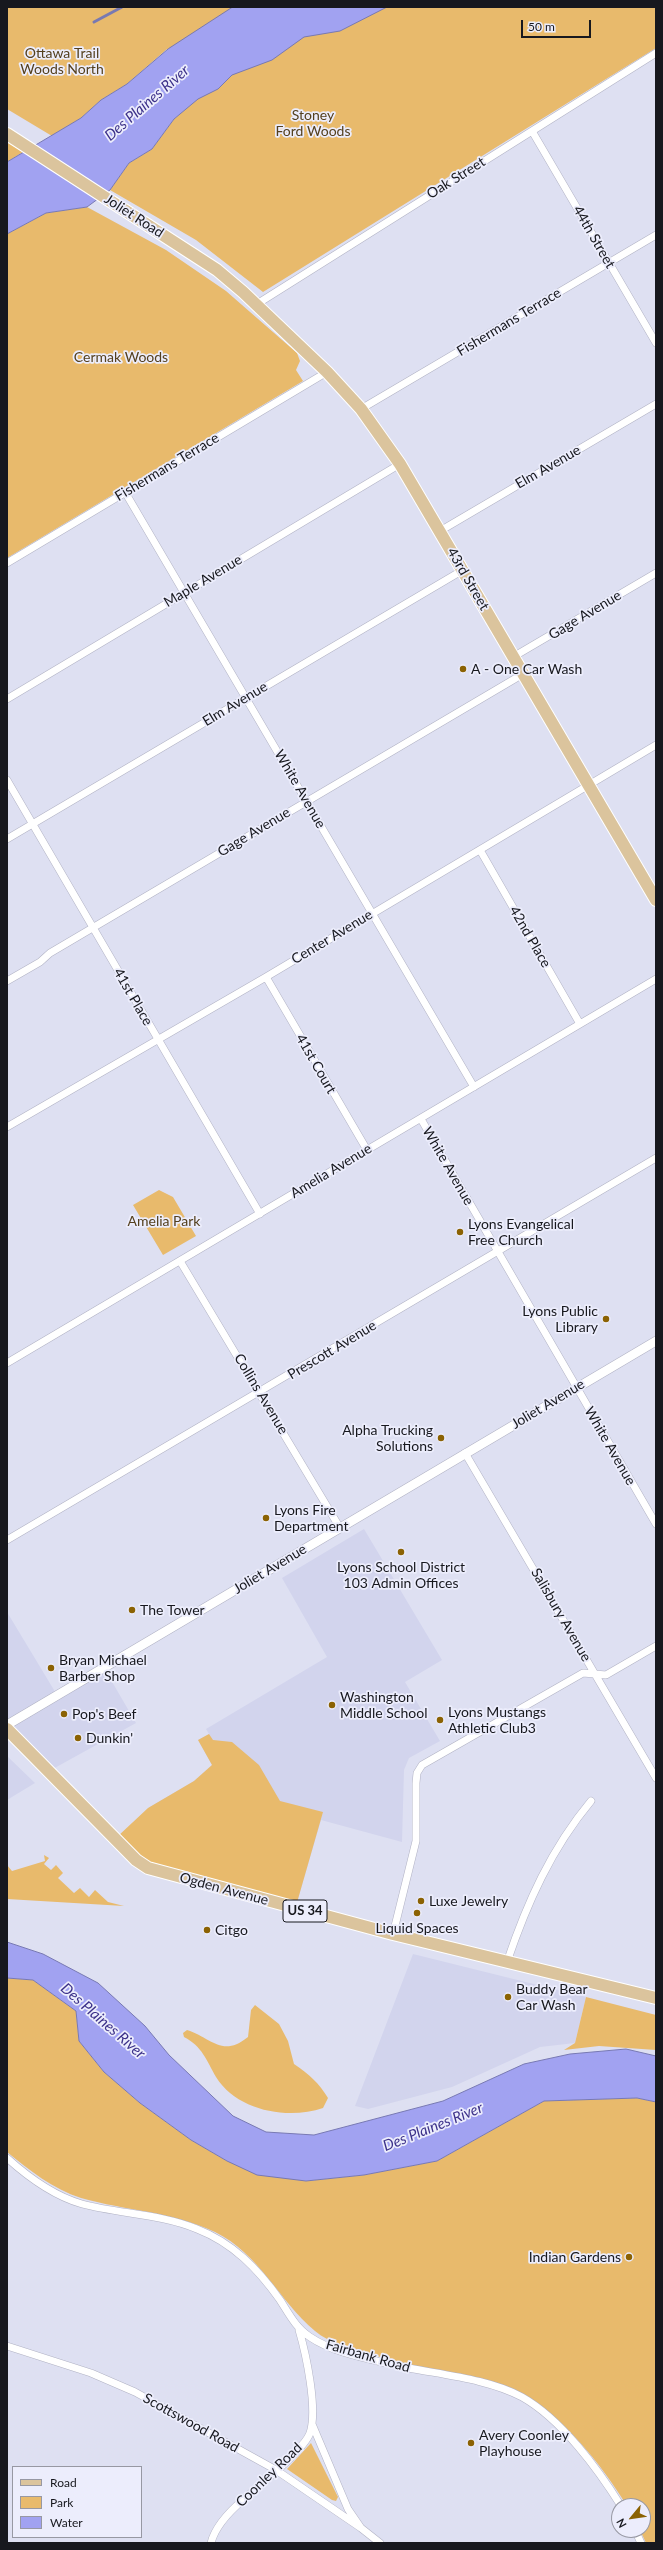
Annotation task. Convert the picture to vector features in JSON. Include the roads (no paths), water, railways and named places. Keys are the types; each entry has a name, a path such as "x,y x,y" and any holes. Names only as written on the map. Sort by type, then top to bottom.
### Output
{"main road":[{"name":"Joliet Road","path":"7,134 217,270 257,304"},
{"name":"43rd Street","path":"257,304 327,372 361,409 400,464 645,881"},
{"path":"645,881 656,894"},
{"path":"645,881 656,900"},
{"name":"Ogden Avenue","path":"7,1729 136,1860 148,1868 393,1934 656,1998"}],"street":[{"name":"Oak Street","path":"257,304 656,53"},
{"name":"44th Street","path":"532,131 656,343"},
{"name":"Fishermans Terrace","path":"361,409 656,234"},
{"name":"Fishermans Terrace","path":"7,563 327,372"},
{"name":"Elm Avenue","path":"440,531 656,404"},
{"name":"Maple Avenue","path":"7,699 400,464"},
{"name":"White Avenue","path":"125,492 474,1087"},
{"name":"Elm Avenue","path":"7,839 463,570"},
{"name":"Gage Avenue","path":"513,657 656,573"},
{"name":"Gage Avenue","path":"7,981 40,962 50,953 306,800 523,674"},
{"name":"Center Avenue","path":"7,1127 266,977 656,745"},
{"name":"41st Place","path":"7,780 260,1214"},
{"name":"42nd Place","path":"480,850 580,1024"},
{"name":"41st Court","path":"266,977 367,1150"},
{"name":"Amelia Avenue","path":"7,1363 656,979"},
{"name":"White Avenue","path":"421,1119 656,1524"},
{"name":"Prescott Avenue","path":"7,1540 656,1158"},
{"name":"Collins Avenue","path":"180,1261 260,1392 340,1528"},
{"name":"Joliet Avenue","path":"7,1725 656,1341"},
{"name":"Salisbury Avenue","path":"465,1453 656,1778"},
{"path":"393,1934 416,1841 416,1782 420,1769 427,1762 583,1673 606,1676 656,1646"},
{"path":"506,1962 527,1905 548,1862 570,1826 591,1801"},
{"name":"Fairbank Road","path":"7,2158 24,2173 54,2191 81,2204 181,2223 216,2238 253,2266 300,2330 321,2343 362,2357 466,2380 521,2397 549,2417 570,2439 615,2498"},
{"name":"Coonley Road","path":"211,2543 231,2511 305,2441 312,2424 310,2383 300,2330"},
{"name":"Scottswood Road","path":"7,2346 91,2373 135,2392 276,2470 361,2528 380,2543"},
{"name":"Scottswood Road","path":"312,2424 334,2480 361,2528"}],"water":[{"name":"Des Plaines River","path":"233,7 387,7 340,31 304,37 272,60 232,75 218,89 198,99 174,119 152,149 129,163 110,190 87,207 46,213 7,234 7,162 81,118 101,100 127,84 168,49"},
{"name":"Des Plaines River","path":"7,1942 43,1954 98,1983 145,2026 169,2055 233,2116 266,2132 314,2135 443,2101 524,2064 570,2054 626,2049 656,2056 656,2102 637,2098 544,2101 437,2161 364,2175 306,2181 257,2175 227,2161 191,2140 140,2103 104,2072 79,2041 76,2011 33,1980 7,1978"}],"waterway":[{"path":"94,22 122,7"}],"place":[{"name":"A - One Car Wash","path":"463,669"},
{"name":"Lyons Evangelical Free Church","path":"460,1232"},
{"name":"Lyons Public Library","path":"606,1319"},
{"name":"Alpha Trucking Solutions","path":"441,1438"},
{"name":"Lyons Fire Department","path":"266,1518"},
{"name":"Lyons School District 103 Admin Offices","path":"401,1552"},
{"name":"The Tower","path":"132,1610"},
{"name":"Bryan Michael Barber Shop","path":"51,1668"},
{"name":"Washington Middle School","path":"332,1705"},
{"name":"Pop's Beef","path":"64,1714"},
{"name":"Lyons Mustangs Athletic Club3","path":"440,1720"},
{"name":"Dunkin'","path":"78,1738"},
{"name":"Luxe Jewelry","path":"421,1901"},
{"name":"Liquid Spaces","path":"417,1913"},
{"name":"Citgo","path":"207,1930"},
{"name":"Buddy Bear Car Wash","path":"508,1997"},
{"name":"Indian Gardens","path":"629,2257"},
{"name":"Avery Coonley Playhouse","path":"471,2443"}],"park label":[{"name":"Ottawa Trail Woods North","path":"62,62"},
{"name":"Stoney Ford Woods","path":"313,124"},
{"name":"Cermak Woods","path":"121,357"},
{"name":"Amelia Park","path":"164,1221"}]}
